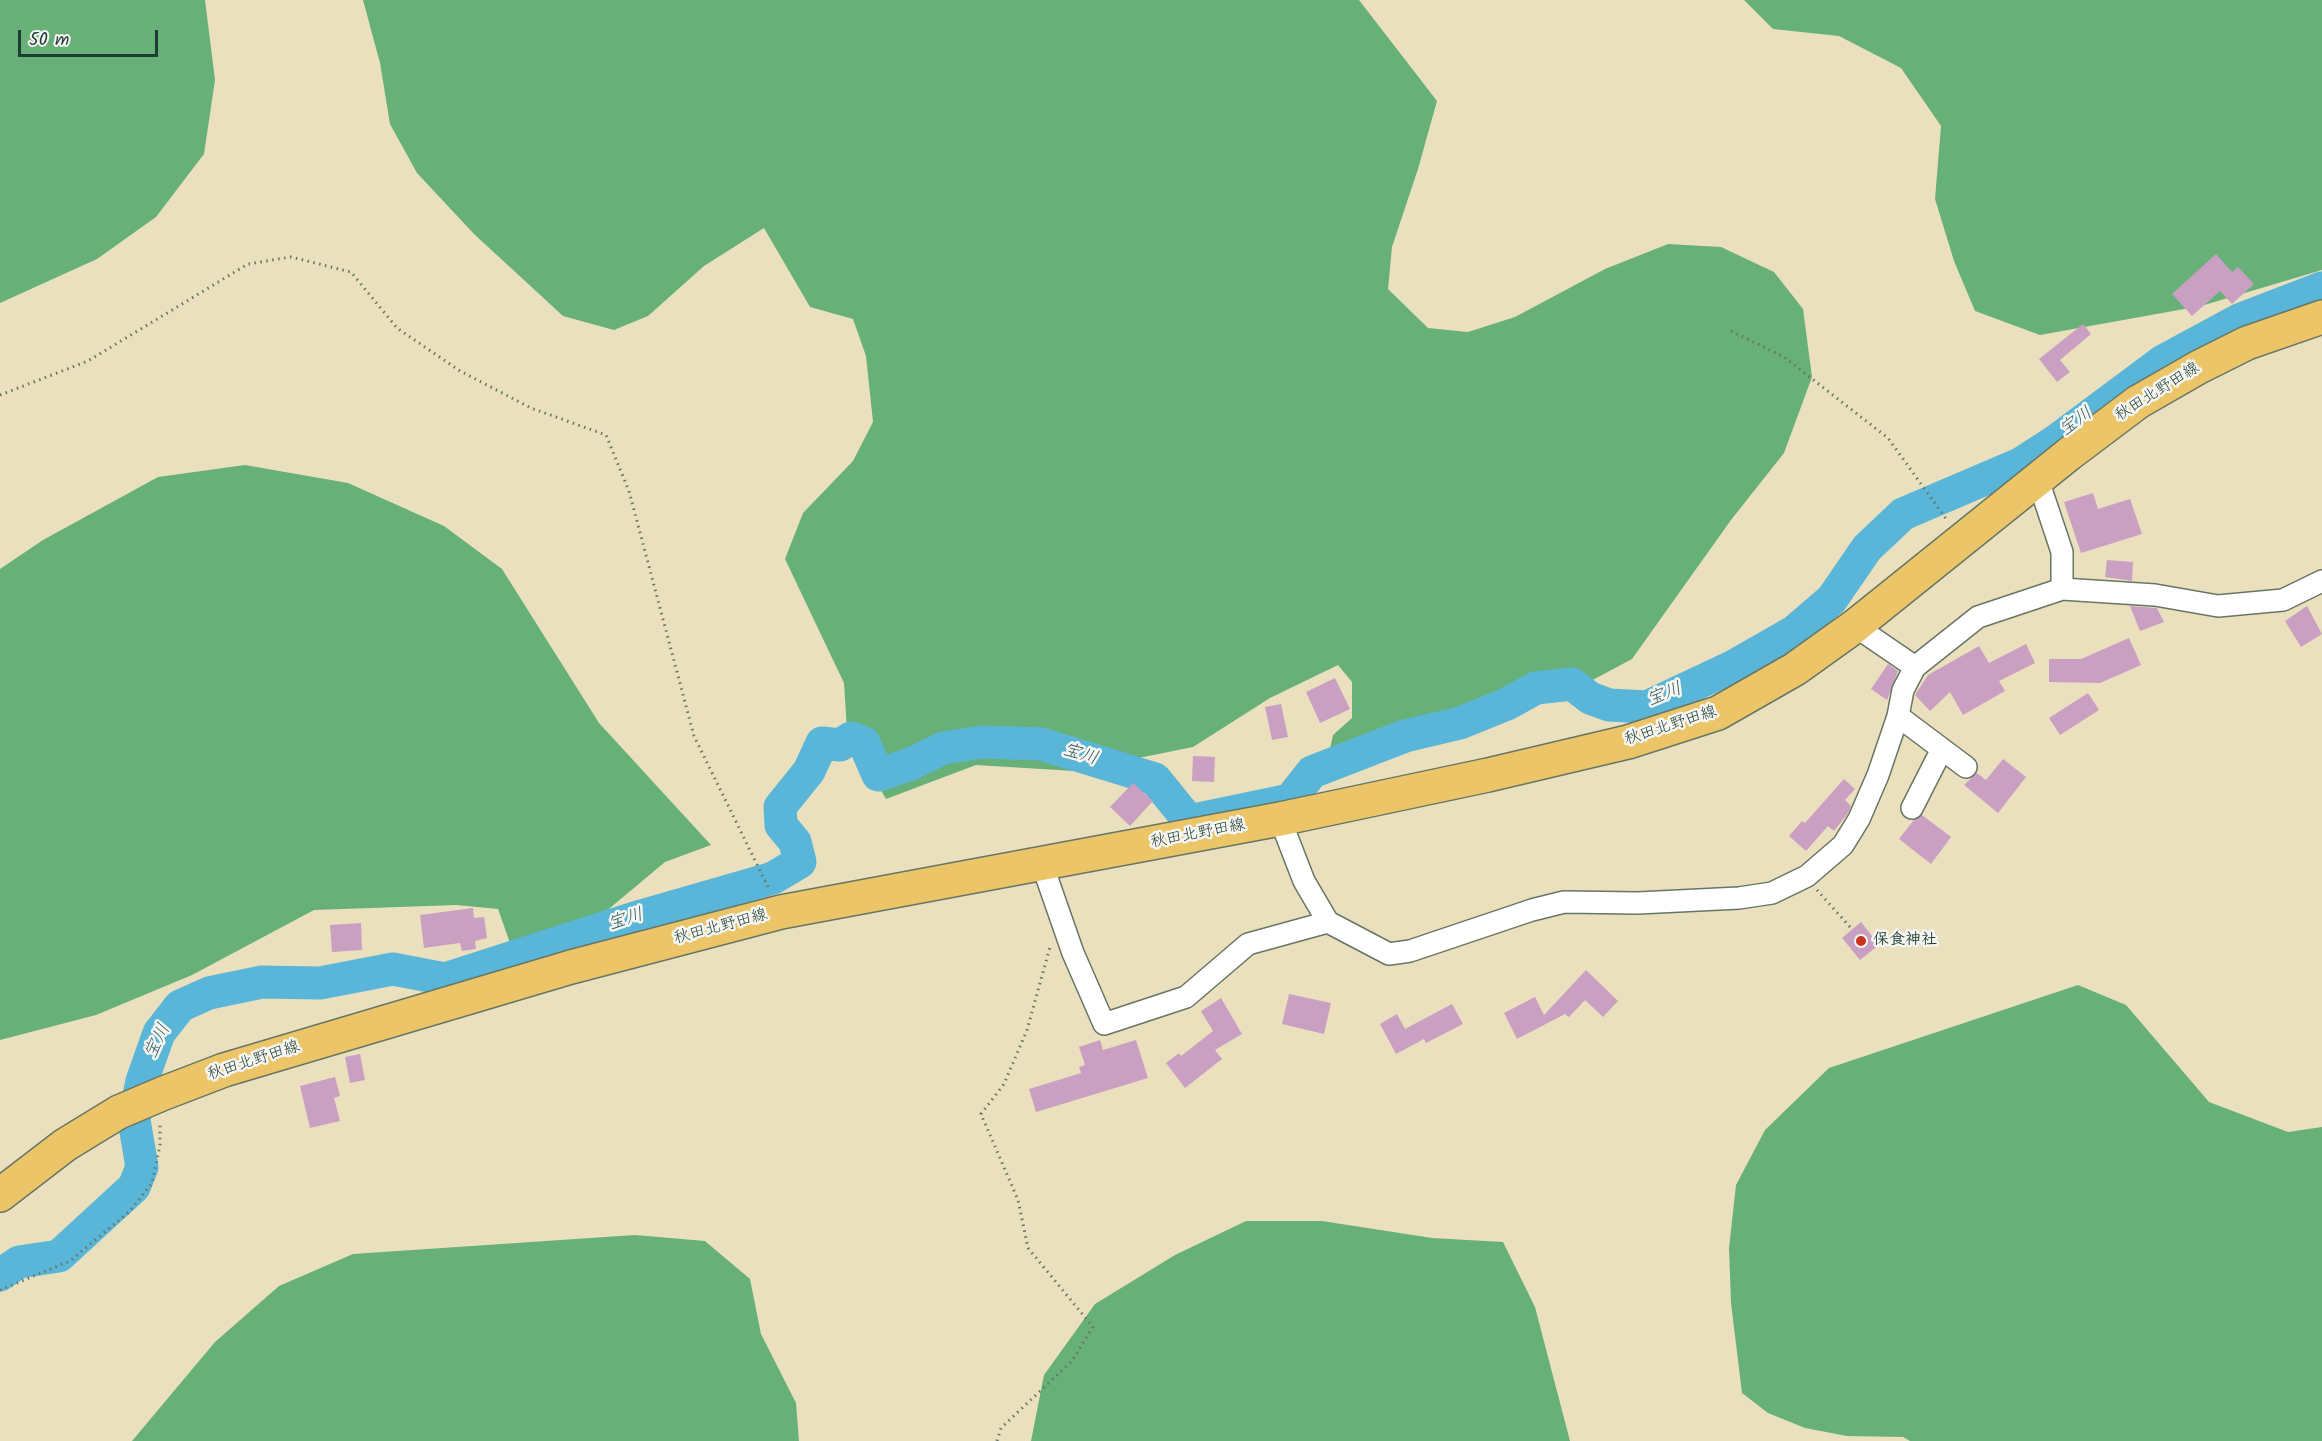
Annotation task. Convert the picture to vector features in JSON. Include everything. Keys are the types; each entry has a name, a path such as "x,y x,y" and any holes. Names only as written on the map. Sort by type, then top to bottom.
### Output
{"main road":[{"name":"秋田北野田線","path":"0,1195 64,1145 119,1112 162,1094 224,1070 572,967 748,921 875,893 1280,819 1570,756 1681,727 1718,713 1795,669 1855,626 2069,454 2138,402 2247,343 2322,317"}],"street":[{"path":"2038,480 2062,552 2062,589"},
{"path":"1280,819 1304,881 1328,922 1389,954 1410,951 1564,902 1638,903 1739,898 1772,892 1807,876 1843,845 1859,819 1873,786 1898,716 1903,690 1915,667 1978,617 2062,589 2155,595 2218,606 2283,600 2322,581"},
{"path":"1855,626 1915,667"},
{"path":"1898,716 1966,767"},
{"path":"1912,808 1942,749"},
{"path":"1042,864 1104,1024 1185,997 1248,944 1328,922"}],"path":[{"path":"0,395 88,361 248,264 291,257 351,272 397,328 460,371 531,408 606,435 629,491 694,736 770,890"},
{"path":"1731,331 1784,357 1888,438 1948,522"},
{"path":"1812,882 1850,927"},
{"path":"997,1441 1001,1428 1072,1360 1093,1327 1028,1248 1018,1200 981,1114 1004,1084 1027,1030 1054,934 1063,922"},
{"path":"0,1290 69,1261 130,1211 152,1183 160,1145 162,1094"}],"green space":[{"path":"0,0 205,0 215,80 204,154 156,217 97,259 0,303"},
{"path":"363,0 1359,0 1437,101 1418,169 1392,247 1388,289 1428,328 1468,332 1515,317 1605,269 1668,244 1721,247 1774,272 1803,309 1812,377 1784,453 1731,520 1632,659 1572,691 1491,718 1404,739 1343,768 1329,753 1333,735 1352,718 1352,682 1338,665 1270,698 1193,747 1074,771 976,765 886,799 847,730 844,683 785,559 803,513 853,461 873,422 866,356 853,319 810,307 764,228 704,266 648,316 614,330 563,316 474,234 417,173 390,124 380,63"},
{"path":"1744,0 2322,0 2322,270 2201,306 2040,335 1975,311 1954,261 1935,199 1941,126 1901,68 1839,36 1773,29"},
{"path":"245,465 348,483 444,526 502,569 599,723 711,845 665,862 592,923 553,930 510,943 498,909 456,905 314,910 192,975 96,1015 0,1040 0,569 43,540 158,477"},
{"path":"2078,985 2126,1005 2209,1102 2288,1132 2322,1127 2322,1441 1910,1441 1903,1437 1847,1436 1805,1428 1768,1413 1742,1393 1731,1303 1729,1248 1736,1185 1765,1130 1829,1068"},
{"path":"1246,1221 1322,1221 1432,1238 1503,1242 1535,1307 1570,1441 1031,1441 1044,1375 1095,1304 1175,1255"},
{"path":"635,1235 705,1241 750,1279 761,1334 796,1403 799,1441 132,1441 215,1342 279,1286 353,1254"}],"building":[{"path":"2216,254 2232,272 2238,267 2254,284 2232,304 2220,291 2192,316 2172,294"},
{"path":"2083,324 2091,334 2060,360 2070,372 2057,382 2039,359"},
{"path":"2093,493 2098,509 2130,499 2142,534 2081,553 2064,502"},
{"path":"2107,560 2133,562 2132,581 2105,577"},
{"path":"2130,606 2157,608 2164,622 2140,631"},
{"path":"2307,606 2322,634 2301,647 2285,621"},
{"path":"2129,638 2141,665 2100,683 2049,682 2049,659 2081,659"},
{"path":"2026,644 2035,663 1999,681 2005,691 1963,715 1950,692 1930,711 1915,695 1928,675 1979,646 1989,663"},
{"path":"1888,664 1898,671 1887,700 1871,689"},
{"path":"1335,678 1350,709 1320,723 1306,692"},
{"path":"2088,693 2099,710 2060,735 2049,718"},
{"path":"1281,704 1288,737 1272,740 1265,707"},
{"path":"1193,756 1215,757 1214,782 1192,781"},
{"path":"2003,759 2026,777 1998,813 1964,785 1977,773 1986,780"},
{"path":"1844,779 1855,789 1845,800 1851,806 1848,813 1834,831 1828,826 1806,851 1789,836 1802,821 1805,823"},
{"path":"1133,783 1153,801 1130,826 1110,807"},
{"path":"1922,815 1951,837 1931,864 1899,839 1913,821"},
{"path":"473,908 474,918 484,917 487,938 475,941 476,949 462,951 460,943 424,948 420,915"},
{"name":"保食神社","path":"1861,922 1879,945 1860,960 1842,938"},
{"path":"361,923 362,950 332,952 330,925"},
{"path":"1586,970 1618,1001 1603,1017 1585,1000 1569,1017 1565,1014 1517,1039 1504,1013 1535,997 1544,1015"},
{"path":"1289,994 1331,1003 1324,1034 1282,1024"},
{"path":"1221,998 1242,1034 1215,1050 1222,1059 1185,1088 1166,1063 1179,1053 1181,1056 1213,1031 1201,1011"},
{"path":"1452,1004 1463,1024 1426,1043 1424,1039 1396,1054 1380,1024 1397,1014 1405,1029"},
{"path":"1100,1040 1103,1050 1136,1040 1148,1078 1036,1112 1029,1089 1081,1073 1079,1067 1085,1065 1079,1047"},
{"path":"360,1054 365,1080 350,1083 345,1057"},
{"path":"335,1077 340,1096 334,1098 340,1121 310,1128 300,1086"}],"waterway":[{"name":"宝川","path":"0,1275 19,1262 59,1256 134,1187 142,1167 134,1120 142,1081 159,1033 180,1006 209,993 262,982 320,983 393,969 445,979 641,916 773,878 800,862 795,842 781,825 780,807 809,771 822,743 840,745 851,738 864,743 878,775 911,764 943,748 982,742 1041,744 1155,779 1189,821 1290,800 1312,772 1405,736 1460,723 1507,704 1536,688 1572,684 1590,698 1609,705 1647,707 1732,667 1795,631 1832,599 1867,548 1903,514 2020,464 2057,440 2163,361 2239,320 2322,288"}],"place":[{"name":"保食神社","path":"1861,941"}]}
